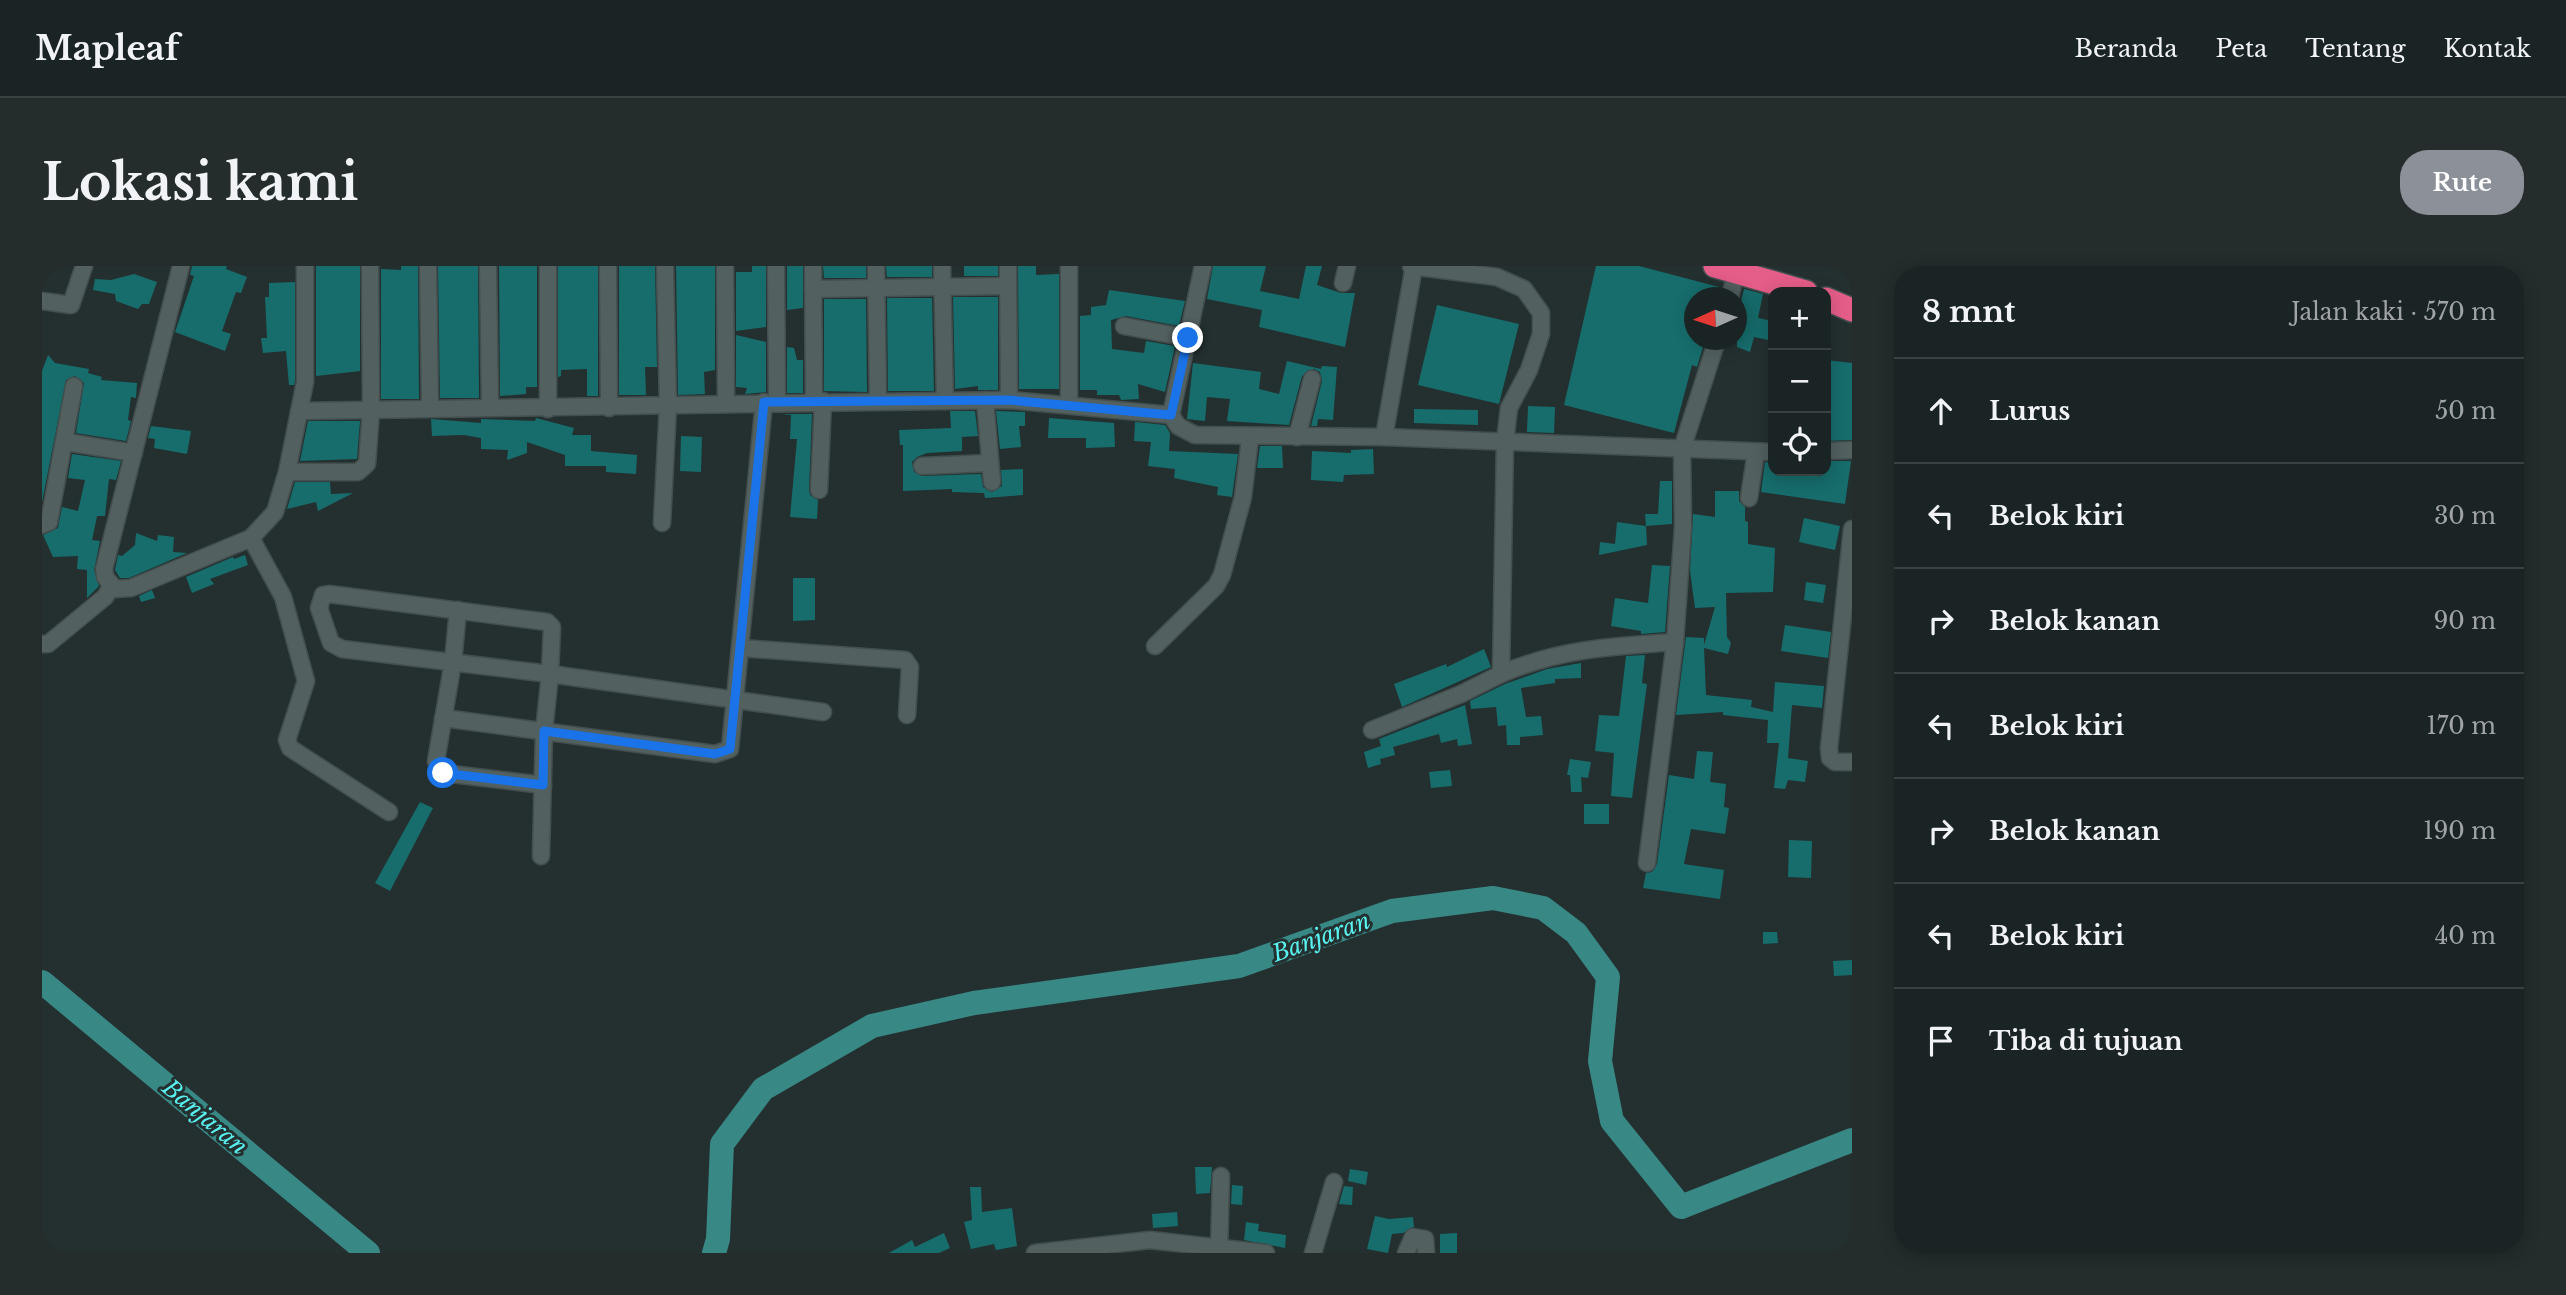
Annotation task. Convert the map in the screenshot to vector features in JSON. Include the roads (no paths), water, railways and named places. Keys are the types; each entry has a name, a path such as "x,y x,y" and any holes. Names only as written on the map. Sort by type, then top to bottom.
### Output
{"highway":[{"path":"1715,266 1737,269 1791,287"},
{"path":"1831,301 1852,310"}],"street":[{"path":"42,301 71,305 84,266"},
{"path":"111,587 104,577 104,569 181,266"},
{"path":"111,587 131,588 253,541 275,512 287,472 305,382 305,266"},
{"path":"287,472 348,472 363,469 367,464 371,410 370,266"},
{"path":"428,266 430,408"},
{"path":"488,266 490,407"},
{"path":"548,266 548,409"},
{"path":"608,266 609,408"},
{"path":"662,523 668,405 665,266"},
{"path":"724,266 726,404"},
{"path":"443,718 724,753 730,749 770,402 776,266"},
{"path":"813,266 819,401 819,490"},
{"path":"876,266 878,401"},
{"path":"942,266 944,401"},
{"path":"1008,266 1009,400"},
{"path":"1069,266 1069,404"},
{"path":"1203,266 1171,415 1178,426 1195,435 1250,438 1384,437 1768,452"},
{"path":"1343,283 1347,266"},
{"path":"1384,437 1413,266 1497,277 1524,289 1541,313 1541,334 1529,370 1509,408 1505,441 1501,674"},
{"path":"1733,287 1737,269"},
{"path":"813,289 1008,286"},
{"path":"1124,326 1188,338"},
{"path":"1647,863 1675,642 1683,527 1682,449 1714,350"},
{"path":"1297,437 1312,379"},
{"path":"42,525 49,522 66,442 74,386"},
{"path":"985,400 992,482"},
{"path":"299,411 1009,400 1171,415"},
{"path":"1155,646 1216,586 1222,575 1243,497 1250,438"},
{"path":"66,442 134,453"},
{"path":"1831,451 1852,450"},
{"path":"1749,498 1756,452"},
{"path":"922,466 990,463"},
{"path":"1852,528 1829,748 1830,758 1835,762 1852,762"},
{"path":"253,541 283,597 306,681 287,740 290,748 388,812"},
{"path":"42,644 48,644 105,597 111,587"},
{"path":"541,856 544,731 550,674 553,636 552,627 547,622 323,594 319,599 319,608 336,647 550,674 823,712"},
{"path":"458,610 453,662 436,761 443,773 543,785"},
{"path":"1371,730 1461,694 1539,658 1575,650 1675,642"},
{"path":"741,648 905,660 910,667 907,715"},
{"path":"1219,1250 1221,1175"},
{"path":"1313,1253 1334,1182"},
{"path":"1406,1253 1413,1237 1425,1239 1426,1253"},
{"path":"1035,1253 1151,1246 1266,1253"}],"waterway":[{"name":"Banjaran","path":"714,1253 718,1239 722,1144 763,1089 872,1026 974,1003 1239,966 1392,911 1493,898 1543,908 1576,933 1608,977 1600,1061 1612,1121 1681,1207 1852,1140"},
{"name":"Banjaran","path":"42,982 368,1253"}]}
